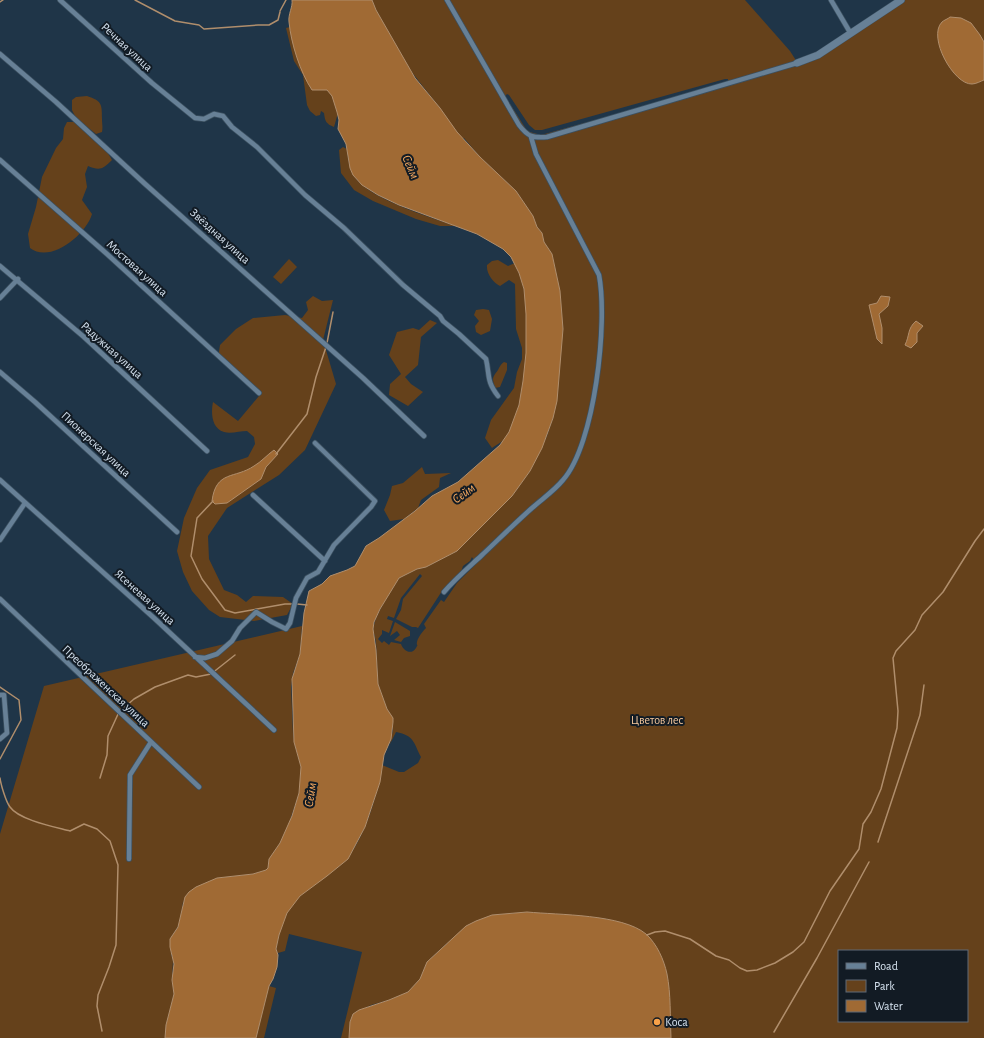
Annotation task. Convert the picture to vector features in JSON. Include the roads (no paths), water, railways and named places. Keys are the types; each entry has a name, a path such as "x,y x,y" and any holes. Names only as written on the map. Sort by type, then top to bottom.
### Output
{"street":[{"name":"Речная улица","path":"60,0 152,83 195,118 204,119 214,114 223,116 232,127 257,147 304,195 344,228 403,285 440,316 443,321 460,334 486,359 491,387 498,396"},
{"path":"447,0 519,125 531,137 539,138 818,55 901,0"},
{"path":"831,0 851,34"},
{"name":"Звёздная улица","path":"0,54 226,254 363,378 424,436"},
{"path":"444,592 564,479 578,455 584,438 594,397 601,344 602,288 599,275 536,154 531,137"},
{"name":"Мостовая улица","path":"0,160 107,254 259,392"},
{"name":"Радужная улица","path":"0,266 84,337 207,451"},
{"path":"0,298 18,280"},
{"name":"Пионерская улица","path":"0,372 35,402 177,532"},
{"path":"195,657 205,658 217,654 232,641 240,628 256,612 286,629 290,624 296,598 307,578 318,572 334,544 375,501 315,443"},
{"name":"Ясеневая улица","path":"0,480 154,618 274,730"},
{"path":"253,495 324,561"},
{"path":"0,540 26,503"},
{"name":"Преображенская улица","path":"0,599 199,787"},
{"path":"0,695 4,695 7,733 0,739"},
{"path":"129,859 130,775 151,742"}],"water":[{"name":"Сейм","path":"292,0 372,0 376,10 415,78 440,108 457,132 480,157 516,191 533,216 537,227 542,233 544,242 552,254 560,291 563,329 557,401 553,418 542,448 530,471 512,496 457,551 426,567 417,569 399,578 380,609 374,622 373,629 378,684 387,709 393,718 393,722 391,739 384,755 380,782 365,827 348,859 300,896 287,913 279,935 276,949 278,955 277,967 269,986 256,1038 165,1038 166,1025 174,994 172,980 174,964 170,947 170,939 178,927 185,897 196,887 217,878 253,874 266,870 268,868 269,859 280,843 292,816 299,793 301,767 294,742 292,679 300,654 304,613 309,591 322,584 330,576 355,566 366,546 415,511 432,496 458,482 500,445 509,432 519,405 523,381 526,353 526,314 524,289 519,273 511,257 503,249 477,234 399,205 378,195 362,185 353,175 350,168 346,144 338,129 339,120 332,96 327,90 312,90 297,57 289,22"},
{"path":"950,17 961,18 971,23 984,42 984,80 974,84 965,82 951,69 945,59 940,48 938,29 942,22"},
{"path":"881,296 890,297 888,306 879,314 882,328 882,344 877,339 869,305 877,303"},
{"path":"916,321 923,326 917,333 917,342 911,348 905,345 910,329"},
{"path":"274,450 278,454 266,467 261,479 227,503 215,504 212,501 214,491 222,480 254,466"},
{"path":"527,912 606,919 635,927 646,934 654,942 660,952 667,974 670,998 671,1038 349,1038 350,1022 353,1014 359,1010 408,992 420,979 427,962 466,926 492,915"}],"waterway":[{"path":"135,0 175,21 199,25 204,29 269,25 278,20 280,12"},
{"path":"280,11 286,0"},
{"path":"327,343 333,312"},
{"path":"276,454 307,414 316,377 326,347"},
{"path":"213,501 197,518 191,556 202,579 225,610 235,613 285,604 293,604"},
{"path":"647,935 665,931 690,939 716,956 729,960 747,971 757,970 775,963 793,952 804,942 830,891 859,849 863,824 871,812 881,789 897,728 898,711 893,658 896,651 915,630 922,615 943,592 984,529"},
{"path":"297,604 307,605"},
{"path":"100,778 107,755 108,736 119,712 134,699 155,687 188,675 196,677 211,674 235,655"},
{"path":"878,842 920,715 924,685"},
{"path":"0,687 19,700 21,720 0,759"},
{"path":"0,778 8,805 21,816 70,831 84,824 97,829 110,841 118,865 116,945 98,995 97,1006 102,1031"},
{"path":"774,1032 817,958 869,862"}],"place":[{"name":"Коса","path":"657,1022"}],"park label":[{"name":"Цветов лес","path":"657,720"}]}
